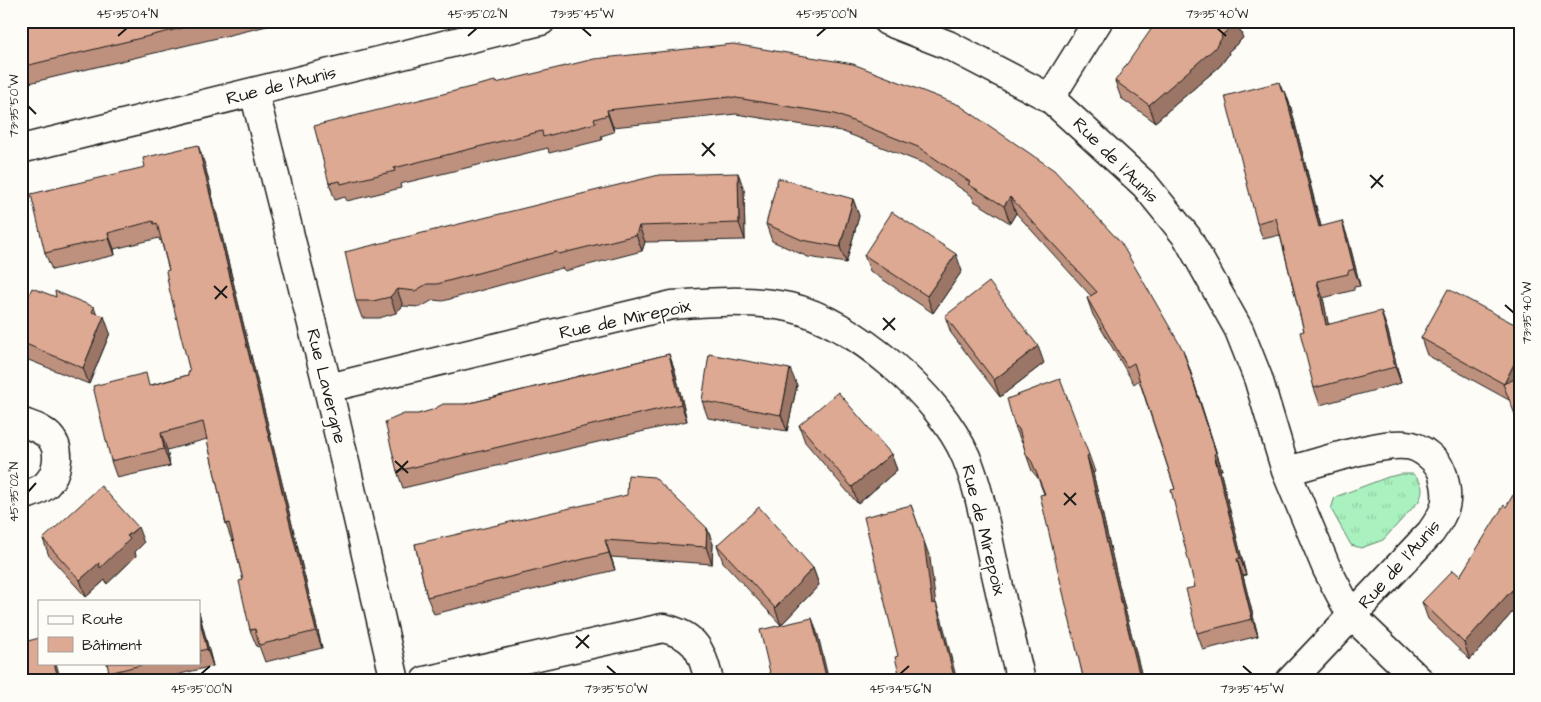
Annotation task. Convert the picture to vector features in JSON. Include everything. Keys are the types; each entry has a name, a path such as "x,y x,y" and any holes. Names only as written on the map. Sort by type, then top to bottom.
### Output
{"street":[{"name":"Rue de l'Aunis","path":"21,149 541,21"},
{"name":"Rue de l'Aunis","path":"887,21 948,45 1050,98 1096,137 1145,185 1187,237 1240,330 1258,378 1286,471 1327,569 1352,616 1420,681"},
{"path":"1050,98 1098,21"},
{"name":"Rue Lavergne","path":"254,92 328,388 395,681"},
{"name":"Rue de Mirepoix","path":"328,388 672,305 731,301 790,308 830,323 868,344 908,378 942,417 966,456 980,502 1021,681"},
{"path":"21,422 38,428 50,437 58,450 56,470 46,485 32,494 21,496"},
{"name":"Rue de l'Aunis","path":"1286,471 1384,446 1408,445 1429,455 1442,472 1448,494 1444,513 1431,532 1352,616"},
{"path":"1290,681 1352,616"},
{"path":"425,681 663,628 681,632 696,646 705,663 709,681"}],"green space":[{"path":"1413,474 1419,480 1422,493 1419,501 1383,540 1361,548 1351,545 1331,509 1335,497 1388,477"}],"building":[{"path":"21,21 211,21 21,67"},
{"path":"1157,21 1237,22 1221,36 1222,38 1214,49 1149,105 1115,81"},
{"path":"733,44 853,64 959,105 1054,170 1121,243 1183,350 1216,453 1214,454 1240,558 1237,559 1252,619 1197,633 1186,589 1195,587 1171,490 1175,489 1134,363 1127,367 1087,298 1097,292 1010,197 1004,206 968,184 970,182 918,147 835,114 730,97 607,110 608,115 594,119 596,123 543,137 542,131 394,168 395,171 341,184 340,181 329,183 314,126 495,81 496,83 594,59"},
{"path":"1279,82 1282,92 1285,91 1319,227 1342,221 1354,269 1348,271 1348,274 1317,281 1326,325 1381,311 1395,367 1314,388 1300,332 1304,331 1276,218 1257,223 1225,96"},
{"path":"198,145 316,631 259,645 255,629 250,630 239,581 243,580 229,523 226,524 203,422 161,433 164,449 111,461 93,386 146,373 149,386 188,375 188,372 190,372 169,288 166,271 169,270 157,223 154,224 153,221 108,233 109,238 45,253 31,194 145,167 143,158"},
{"path":"738,173 739,223 639,226 636,235 559,254 556,252 437,284 427,284 415,291 397,289 390,297 373,301 356,301 345,252 659,175"},
{"path":"778,178 853,199 840,247 802,240 766,224"},
{"path":"892,212 956,254 927,296 864,255"},
{"path":"989,282 1038,346 994,380 945,316"},
{"path":"32,288 56,297 55,291 94,307 92,312 104,316 83,368 21,342 21,314"},
{"path":"1448,289 1520,327 1520,352 1504,384 1421,338"},
{"path":"669,354 681,404 397,471 385,422 404,414 418,414 432,410 443,404 466,404"},
{"path":"709,354 790,369 781,415 702,401"},
{"path":"1520,377 1520,427 1503,384"},
{"path":"1060,379 1089,455 1087,456 1112,565 1141,681 1084,681 1040,495 1045,494 1032,462 1026,454 1019,429 1014,424 1007,399"},
{"path":"838,392 891,454 852,487 799,425"},
{"path":"628,475 654,477 707,528 706,547 605,540 609,553 427,597 415,544 627,495"},
{"path":"101,486 138,527 127,536 130,539 100,568 99,563 80,580 43,539"},
{"path":"1513,495 1520,499 1520,588 1517,593 1512,590 1464,643 1422,602 1453,570 1460,576 1504,505 1506,507"},
{"path":"911,505 924,541 932,604 936,603 955,681 889,681 900,678 895,657 898,656 864,517"},
{"path":"759,507 813,568 775,608 717,545"},
{"path":"812,618 827,681 772,681 760,630"},
{"path":"200,622 207,649 200,651"},
{"path":"38,638 38,664 54,664 59,681 21,681 21,643"},
{"path":"1520,663 1520,679 1512,668"},
{"path":"107,664 145,664 109,673"},
{"path":"638,675 639,681 614,681"}]}
